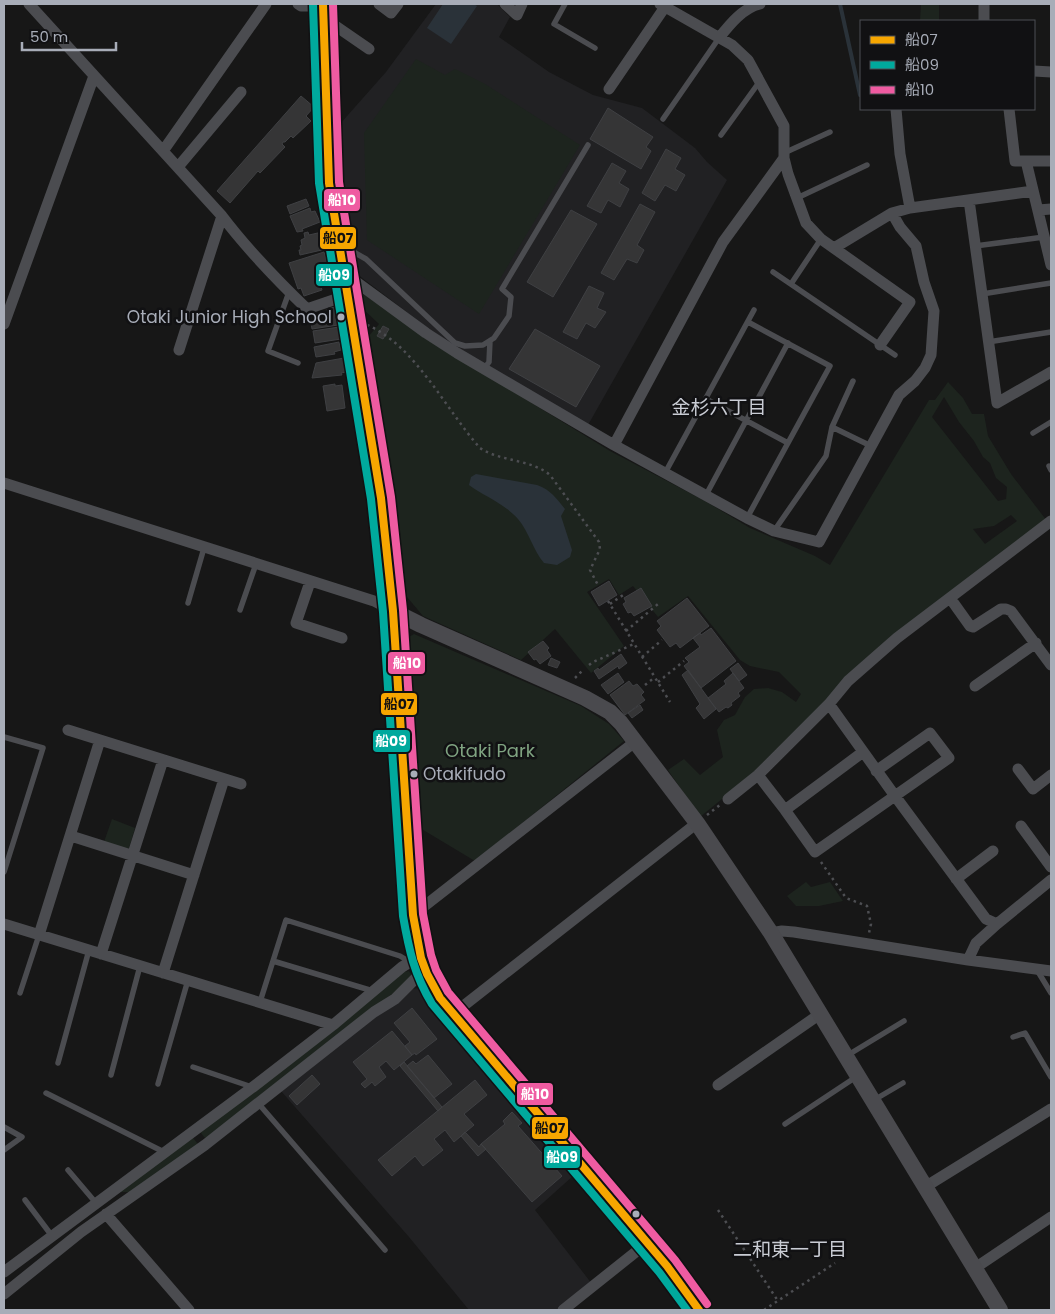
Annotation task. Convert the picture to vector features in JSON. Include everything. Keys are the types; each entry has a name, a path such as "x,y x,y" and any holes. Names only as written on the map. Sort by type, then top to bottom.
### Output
{"main road":[{"path":"324,9 329,183 381,498 393,611 413,916 419,964 440,998 647,1243 684,1288 699,1310"},
{"path":"393,611 585,698 610,712 636,741 697,823 771,933 999,1310"}],"street":[{"path":"29,4 289,292 307,309 348,295"},
{"path":"163,151 266,4"},
{"path":"298,4 324,9 369,49"},
{"path":"379,4 391,13 398,4"},
{"path":"506,4 516,15 522,4"},
{"path":"719,38 750,6 760,4"},
{"path":"984,4 984,20"},
{"path":"609,89 664,5 741,52 748,60 784,126 784,155 796,198 806,223 821,239 910,302 880,345"},
{"path":"1035,71 1051,72"},
{"path":"4,324 94,76"},
{"path":"178,167 241,92"},
{"path":"896,110 900,154 910,208"},
{"path":"1009,110 1016,161 1051,162"},
{"path":"614,444 723,242 784,155"},
{"path":"1026,161 1051,262"},
{"path":"834,248 892,213 910,208 1033,191"},
{"path":"969,200 997,403 1051,372"},
{"path":"1038,210 1051,209"},
{"path":"344,273 426,333 484,369 665,473 747,518 774,530 819,542 900,394 925,368 932,349 934,311 924,282 918,250 908,235 898,225 892,213"},
{"path":"180,350 222,216"},
{"path":"4,483 374,601 393,611"},
{"path":"728,799 758,775 829,704 848,681 897,638 1051,521"},
{"path":"310,582 296,623 342,638"},
{"path":"950,598 970,626 973,627 1001,609 1006,608 1036,643 1051,665"},
{"path":"976,686 1036,643"},
{"path":"829,704 894,796 986,919 997,924"},
{"path":"68,730 241,784"},
{"path":"758,775 815,852 949,758 930,733 876,771"},
{"path":"39,935 100,740"},
{"path":"413,916 636,741"},
{"path":"785,810 863,752"},
{"path":"101,954 163,760"},
{"path":"1018,768 1034,789 1051,775"},
{"path":"163,973 224,779"},
{"path":"453,1014 697,823"},
{"path":"1020,826 1051,867"},
{"path":"70,836 194,875"},
{"path":"956,879 993,851"},
{"path":"968,960 976,943 1051,880"},
{"path":"4,924 334,1025"},
{"path":"771,933 782,931 794,932 1051,972"},
{"path":"19,1282 5,1267 52,1236 195,1132 334,1025 373,991 419,964"},
{"path":"4,1294 62,1246 205,1145 374,1012 395,999 419,964"},
{"path":"718,1085 820,1014"},
{"path":"925,1186 1051,1109"},
{"path":"195,1132 205,1145"},
{"path":"106,1214 189,1310"},
{"path":"975,1268 1051,1217"},
{"path":"563,1310 647,1243"}],"lane":[{"path":"565,4 554,24 595,48"},
{"path":"663,119 719,38"},
{"path":"721,135 760,81"},
{"path":"784,155 830,132"},
{"path":"340,250 350,250 366,259 455,343 465,346 483,346 494,338 509,316 511,296 502,289 588,145"},
{"path":"796,198 867,165"},
{"path":"975,246 1044,237"},
{"path":"792,284 821,239"},
{"path":"773,272 895,355"},
{"path":"982,294 1051,283"},
{"path":"289,292 268,351 298,363"},
{"path":"665,473 754,310"},
{"path":"747,518 830,366 748,322"},
{"path":"988,342 1051,332"},
{"path":"484,369 489,362 490,342"},
{"path":"706,495 788,343"},
{"path":"774,530 826,456 832,427 853,380"},
{"path":"706,399 788,444"},
{"path":"1033,433 1051,422"},
{"path":"832,427 871,446"},
{"path":"188,603 204,548"},
{"path":"240,610 256,564"},
{"path":"4,737 43,748 4,872"},
{"path":"260,1002 286,920 400,956 419,964"},
{"path":"20,993 39,935"},
{"path":"58,1063 89,950"},
{"path":"273,961 373,991"},
{"path":"112,1075 140,966"},
{"path":"1037,970 1051,993"},
{"path":"158,1084 188,980"},
{"path":"846,1057 904,1021"},
{"path":"1013,1038 1025,1033 1051,1076"},
{"path":"193,1067 253,1087"},
{"path":"786,1124 857,1075"},
{"path":"873,1101 903,1083"},
{"path":"46,1093 166,1153"},
{"path":"258,1103 385,1250"},
{"path":"4,1128 22,1137 4,1150"},
{"path":"68,1170 96,1203"},
{"path":"25,1200 52,1236"}],"path":[{"path":"363,324 389,337 425,375 480,448 488,453 539,468 550,475 599,542 600,549 590,570 600,587"},
{"path":"626,592 609,602 670,702"},
{"path":"626,631 658,604"},
{"path":"642,657 662,640"},
{"path":"589,666 593,662 634,644"},
{"path":"658,682 684,661"},
{"path":"570,683 584,669"},
{"path":"644,685 655,677"},
{"path":"697,823 728,799"},
{"path":"815,852 846,898 867,906 871,924 867,944"},
{"path":"718,1210 778,1300"},
{"path":"764,1310 835,1263"}],"shaded area":[{"name":"Otaki Junior High School","path":"436,4 497,4 510,17 499,37 549,72 593,95 642,108 695,148 727,180 588,425 494,371 429,329 357,274 344,197 340,124 386,72"},
{"path":"443,4 474,4 477,6 451,44 427,28"},
{"path":"476,474 537,485 550,492 565,509 561,516 572,550 570,557 557,565 544,563 518,519 501,505 469,485 471,477"},
{"path":"420,988 441,1021 573,1176 535,1210 592,1284 559,1310 469,1310 409,1237 281,1091 410,989"}],"green space":[{"path":"921,4 939,4 939,20 920,20"},
{"path":"416,59 445,75 455,69 485,84 580,145 479,314 367,240 364,133"},
{"path":"360,287 491,378 610,451 705,501 750,528 815,556 830,565 929,400 935,400 948,382 963,398 972,414 984,414 988,436 1011,474 1047,521 968,581 826,704 760,768 700,817 668,770 684,759 700,775 723,757 717,730 724,720 735,715 745,697 754,689 768,688 782,692 796,702 801,694 779,672 750,666 740,660 688,596 658,617 633,586 619,595 609,579 587,592 624,646 591,673 555,629 521,660 423,616 407,597 403,586 394,494 368,337 379,324 362,308","holes":["944,397 983,457 990,463 996,478 1007,487 1006,499 998,501 932,417","1011,515 1017,521 985,544 973,529 994,526"]},
{"name":"Otaki Park","path":"414,634 581,706 609,724 624,741 475,861 420,828 406,642"},
{"path":"112,819 135,828 129,848 125,849 104,842"},
{"path":"806,882 811,887 830,882 843,901 819,906 796,906 787,896"},
{"path":"409,971 412,976 405,984 206,1138 204,1137 201,1133 202,1131 404,972"},
{"path":"193,1138 198,1144 131,1192 115,1192"}],"building":[{"path":"301,96 314,107 306,116 311,121 293,138 291,136 283,142 282,144 285,147 260,173 258,171 230,203 217,191"},
{"path":"608,108 653,137 646,147 651,151 641,169 590,139"},
{"path":"666,149 681,158 675,169 685,175 676,191 665,185 655,201 642,193"},
{"path":"612,163 626,171 619,183 629,189 620,207 608,200 601,213 587,206"},
{"path":"306,199 309,206 290,214 287,206"},
{"path":"640,204 655,212 637,245 644,250 637,263 627,259 614,280 601,273"},
{"path":"310,208 311,212 315,211 320,222 297,232 290,216"},
{"path":"571,210 597,224 553,297 527,282"},
{"path":"308,232 309,235 322,232 326,249 300,255 301,240 305,238 304,233"},
{"path":"324,252 332,280 320,283 322,290 304,296 301,288 298,289 289,263"},
{"path":"589,286 604,293 597,308 606,312 595,328 586,323 577,339 563,332"},
{"path":"335,307 338,325 312,329 311,323 329,319 327,309"},
{"path":"383,326 389,329 383,339 377,336"},
{"path":"339,327 341,339 315,343 313,331"},
{"path":"535,329 600,366 576,407 509,369"},
{"path":"339,342 341,350 334,352 335,354 316,357 314,347"},
{"path":"344,358 346,372 341,373 342,375 312,378 316,363"},
{"path":"335,384 335,386 342,385 345,408 327,411 323,386"},
{"path":"609,581 617,595 599,606 591,592"},
{"path":"641,588 652,606 634,616 631,612 628,613 623,604 626,602 624,598"},
{"path":"687,598 709,626 680,648 676,643 670,647 657,630 661,626 657,621"},
{"path":"711,628 736,661 701,688 684,666 689,662 685,658 700,647 693,638"},
{"path":"543,641 549,648 547,650 551,656 540,664 528,652"},
{"path":"621,654 627,663 619,669 618,666 599,679 594,671 598,668 599,670"},
{"path":"551,658 560,662 557,668 548,665"},
{"path":"738,663 747,675 739,681 730,669"},
{"path":"688,670 716,709 704,719 696,708 700,704 682,675"},
{"path":"618,673 624,682 608,694 601,685"},
{"path":"733,673 744,688 738,693 740,696 731,703 732,705 719,712 708,698 726,684 724,681"},
{"path":"629,681 633,686 637,684 644,692 641,695 645,700 625,715 610,695"},
{"path":"640,705 643,710 632,718 628,713"},
{"path":"412,1008 437,1039 416,1055 415,1053 412,1055 405,1046 410,1042 394,1023"},
{"path":"392,1031 412,1055 394,1070 386,1061 379,1067 386,1077 375,1086 372,1082 365,1088 361,1084 367,1079 353,1062"},
{"path":"428,1055 452,1084 434,1098 407,1066 413,1061 416,1064"},
{"path":"404,1062 442,1107 438,1111 400,1066"},
{"path":"312,1075 320,1084 297,1105 289,1096"},
{"path":"475,1080 487,1095 464,1114 474,1125 454,1142 445,1130 434,1139 443,1150 423,1166 415,1156 392,1176 378,1160"},
{"path":"512,1112 522,1123 518,1126 562,1176 532,1202 481,1144 505,1124 503,1121"},
{"path":"465,1132 479,1147 481,1144 486,1149 478,1156 461,1136"}],"waterway":[{"path":"840,4 860,95"}],"transit line":[{"name":"船09","path":"313,4 319,183 371,499 383,612 403,916 413,962 432,1004 659,1272 687,1310"},
{"name":"船07","path":"323,4 329,183 381,498 393,611 413,915 421,958 440,998 667,1266 699,1310"},
{"name":"船10","path":"333,4 339,182 391,497 403,610 423,914 431,955 436,970 448,992 675,1260 707,1304"}],"place":[{"name":"Otaki Junior High School","path":"341,317"},
{"name":"Otakifudo","path":"414,774"}],"district":[{"name":"金杉六丁目","path":"719,407"},
{"name":"二和東一丁目","path":"790,1249"}]}
